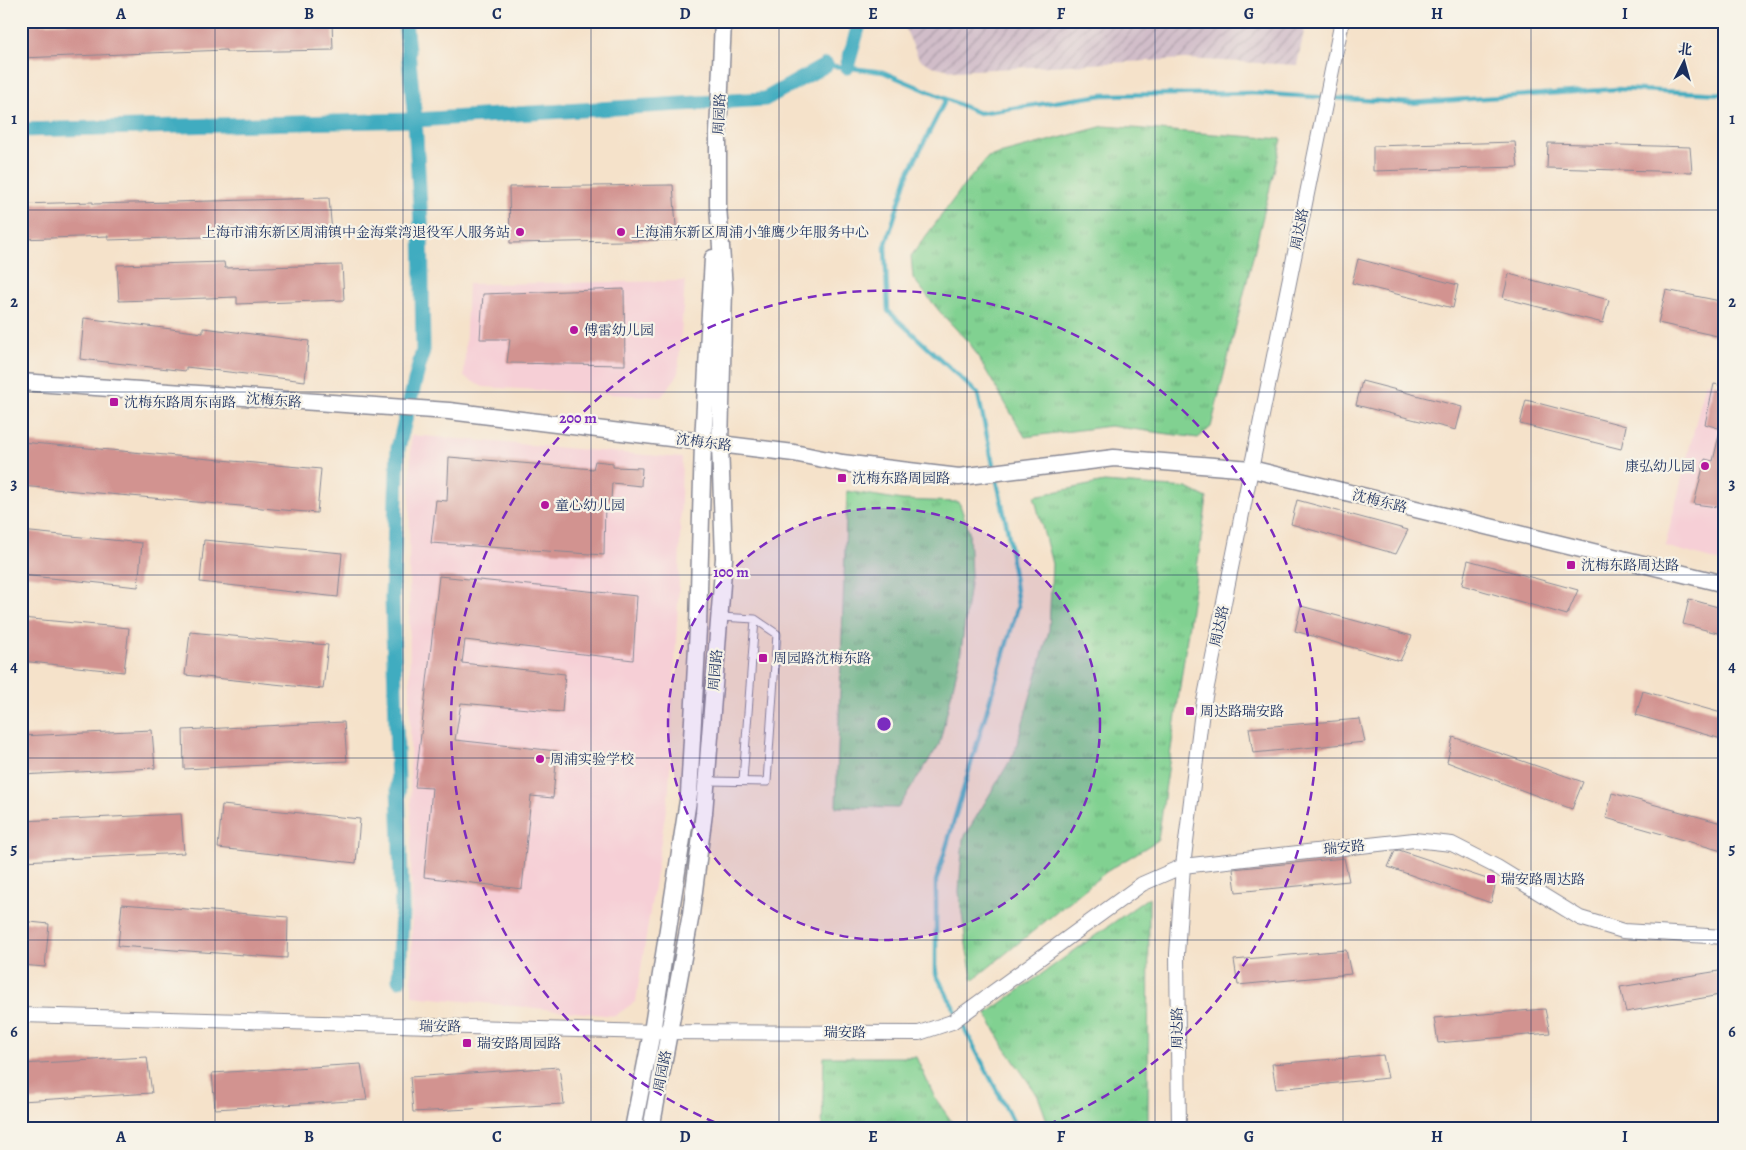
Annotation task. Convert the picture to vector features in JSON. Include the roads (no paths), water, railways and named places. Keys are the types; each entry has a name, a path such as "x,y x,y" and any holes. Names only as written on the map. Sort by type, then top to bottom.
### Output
{"street":[{"name":"周园路","path":"633,1129 652,1032 689,794 697,658 703,442 718,206 718,134 724,21"},
{"name":"周达路","path":"1179,1129 1176,1011 1177,954 1184,866 1202,712 1342,21"},
{"name":"周园路","path":"651,1129 691,914 708,780 720,617 724,558 720,444 724,288 718,206"},
{"name":"沈梅东路","path":"21,382 449,412 794,453 842,463 958,477 1114,458 1251,469 1725,584"},
{"name":"瑞安路","path":"21,1015 652,1032 919,1033 952,1022 1142,884 1184,866 1414,840 1452,844 1497,867 1580,918 1623,931 1725,937"}],"lane":[{"path":"708,780 767,782 777,634 755,619 720,617"},
{"path":"743,780 755,619"}],"waterway":[{"path":"399,980 402,909 392,598 398,448 423,350 421,222 415,120 405,21"},
{"path":"847,67 860,21"},
{"path":"826,65 883,72 979,113 1103,95 1251,93 1411,103 1617,89 1725,94"},
{"path":"21,130 415,120 765,99 826,65"},
{"path":"946,99 908,174 885,247 888,311 978,394 994,469"},
{"path":"996,476 1008,532 1018,606 936,881 936,974 1017,1129"}],"place":[{"name":"上海市浦东新区周浦镇中金海棠湾退役军人服务站","path":"520,232"},
{"name":"上海浦东新区周浦小雏鹰少年服务中心","path":"621,232"},
{"name":"傅雷幼儿园","path":"574,330"},
{"name":"沈梅东路周东南路","path":"114,402"},
{"name":"康弘幼儿园","path":"1705,466"},
{"name":"沈梅东路周园路","path":"842,478"},
{"name":"童心幼儿园","path":"545,505"},
{"name":"沈梅东路周达路","path":"1571,565"},
{"name":"周园路沈梅东路","path":"763,658"},
{"name":"周达路瑞安路","path":"1190,711"},
{"name":"周浦实验学校","path":"540,759"},
{"name":"瑞安路周达路","path":"1491,879"},
{"name":"瑞安路周园路","path":"467,1043"}]}
